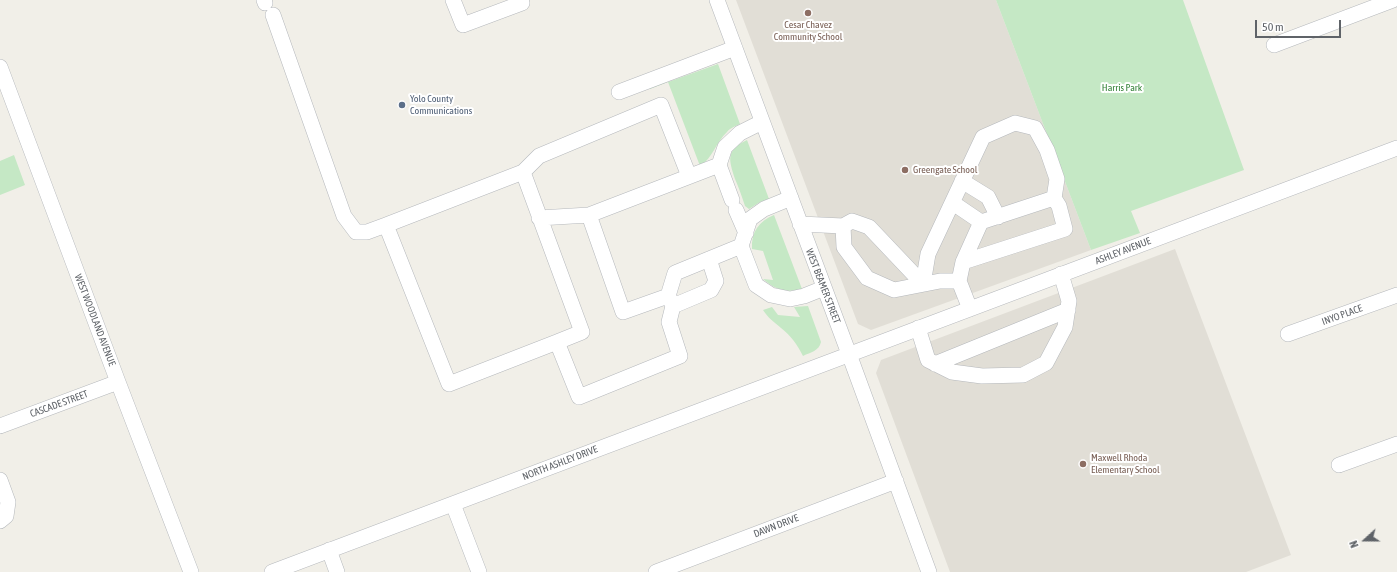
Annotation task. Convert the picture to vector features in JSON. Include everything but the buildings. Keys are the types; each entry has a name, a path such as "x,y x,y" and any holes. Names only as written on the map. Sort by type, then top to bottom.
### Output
{"street":[{"path":"453,0 463,25 522,3 521,0"},
{"name":"WEST BEAMER STREET","path":"717,0 896,481 928,572"},
{"path":"1274,45 1393,0"},
{"path":"268,6 344,216 356,232 367,232 523,172 539,156 660,105 689,176"},
{"path":"618,92 735,48"},
{"name":"WEST WOODLAND AVENUE","path":"0,67 191,572"},
{"path":"762,122 740,133 725,147 719,164 734,205 756,285 772,295 790,299 804,296 824,288"},
{"path":"923,284 928,254 983,137 1015,123 1034,128 1048,150 1057,179 1054,198 1059,206 1065,228 963,262"},
{"name":"ASHLEY AVENUE","path":"849,354 1397,148"},
{"path":"540,218 589,215 719,164"},
{"path":"386,225 449,384 582,332 523,172"},
{"path":"962,182 988,197 998,217"},
{"path":"556,342 579,397 680,356 669,322 675,272 709,259 743,240 750,219 764,209 791,198"},
{"path":"980,222 1054,198"},
{"path":"953,203 980,222"},
{"path":"589,215 624,312 712,290 716,281 709,259"},
{"path":"800,224 843,226 852,221 869,227 923,284"},
{"path":"970,309 959,280 963,262 980,222"},
{"path":"843,226 844,247 868,278 894,290 923,284 959,280"},
{"path":"918,328 928,360 952,372 982,376 1023,375 1046,363 1065,327 1069,300 1061,274"},
{"name":"INYO PLACE","path":"1288,334 1397,295"},
{"path":"935,364 1068,310"},
{"name":"NORTH ASHLEY DRIVE","path":"272,572 849,354"},
{"name":"CASCADE STREET","path":"0,426 118,382"},
{"path":"1339,465 1397,444"},
{"path":"0,480 8,502 6,516 0,522"},
{"name":"DAWN DRIVE","path":"656,572 896,481"},
{"path":"453,504 479,572"},
{"path":"329,550 337,572"}],"shaded area":[{"path":"736,0 996,0 1091,250 871,330 858,324"},
{"name":"Maxwell Rhoda Elementary School","path":"1175,249 1291,555 1246,572 950,572 876,373 881,360"}],"green space":[{"name":"Harris Park","path":"996,0 1183,0 1244,170 1131,211 1140,233 1091,250"},
{"path":"718,64 740,124 733,127 723,136 708,159 700,166 668,82"},
{"path":"668,80 668,82 650,89 649,86"},
{"path":"747,140 769,199 760,202 749,209 745,206 730,161 730,156 735,148"},
{"path":"14,155 25,185 0,195 0,161"},
{"path":"774,215 802,289 791,291 781,290 772,286 763,279 773,280 763,251 752,249 753,237 760,224 764,220"},
{"path":"808,306 821,342 817,349 803,356 791,337 769,318 763,310 772,307 778,315 800,317 794,307"}],"place":[{"name":"Cesar Chavez Community School","path":"808,13"},
{"name":"Yolo County Communications","path":"402,105"},
{"name":"Greengate School","path":"905,170"},
{"name":"Maxwell Rhoda Elementary School","path":"1083,464"}]}
